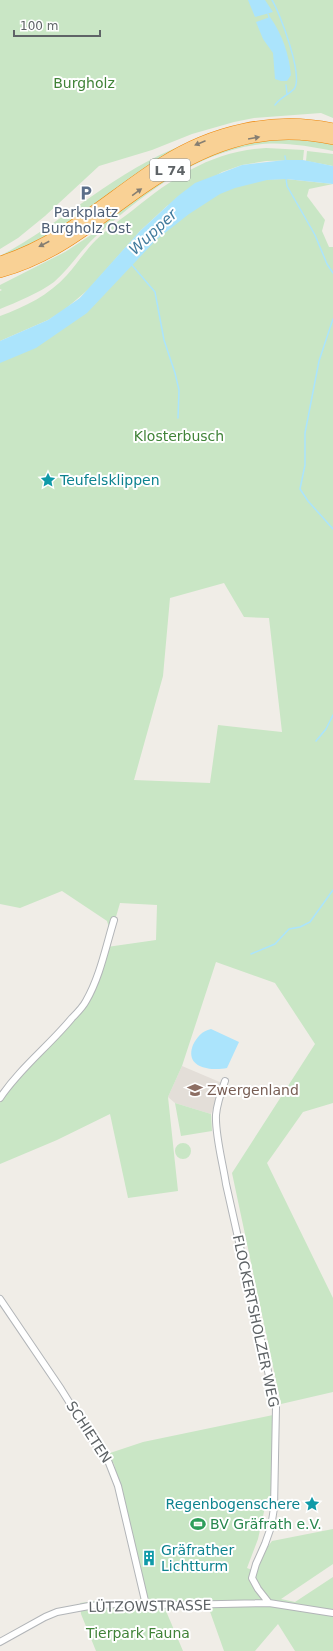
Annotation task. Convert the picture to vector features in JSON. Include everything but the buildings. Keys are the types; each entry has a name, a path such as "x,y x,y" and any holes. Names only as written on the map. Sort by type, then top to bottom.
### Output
{"highway":[{"name":"L 74","path":"0,262 30,251 58,237 80,223 162,163 192,146 214,137 254,127 278,125 312,126 333,129"},
{"name":"L 74","path":"0,272 32,261 57,248 85,231 168,171 197,155 219,146 255,137 293,134 333,139"}],"street":[{"path":"0,1098 9,1085 86,1002 100,966 114,920"},
{"name":"FLOCKERTSHOLZER WEG","path":"225,1081 218,1102 216,1115 220,1149 226,1184 276,1407 274,1508 271,1527 252,1578 258,1589 269,1603"},
{"name":"SCHIETEN","path":"0,1299 61,1389 96,1445 107,1458 118,1486 146,1605"},
{"name":"LÜTZOWSTRASSE","path":"0,1642 57,1612 89,1606 114,1604 146,1605 269,1603 333,1613"}],"shaded area":[{"name":"Zwergenland","path":"182,1066 222,1083 211,1114 175,1103 168,1097"}],"green space":[{"name":"Burgholz","path":"0,0 333,0 333,118 321,113 254,118 234,122 192,134 152,150 99,166 45,216 18,238 0,249"},
{"path":"279,138 312,139 333,143 333,151 314,147 265,144 232,150 210,158 169,179 130,207 95,237 54,282 35,294 0,309 0,291 2,290 0,289 0,285 65,252 91,235 116,213 170,173 237,144"},
{"path":"186,144 51,236 0,258 0,256 46,228 114,181 137,167"},
{"path":"266,148 304,150 303,160 266,161 242,165 222,172 167,206 140,231 90,288 63,311 48,320 0,341 0,316 36,300 52,289 67,275 100,236 163,187 211,160 246,150"},
{"path":"307,151 333,154 333,166 306,161"},
{"name":"Klosterbusch","path":"286,179 333,184 309,189 307,196 325,220 322,231 329,247 333,247 333,1103 303,1112 267,1163 333,1298 333,1392 281,1404 232,1173 315,1044 275,983 216,962 182,1066 168,1097 178,1191 128,1198 110,1114 57,1140 0,1164 0,1103 9,1086 90,998 107,947 156,940 157,905 120,903 111,934 107,921 62,891 20,908 0,904 0,350 45,332 145,235 239,180","holes":["224,583 244,617 269,618 282,732 218,725 210,783 134,780 163,676 170,598"]},
{"path":"175,1103 211,1114 212,1131 181,1136"},
{"path":"183,1143 189,1145 191,1151 189,1157 183,1159 177,1157 175,1151 177,1145"},
{"name":"Tierpark Fauna","path":"273,1415 271,1498 267,1498 258,1539 247,1568 257,1572 265,1550 272,1541 333,1529 333,1564 281,1599 295,1602 333,1577 333,1651 295,1651 278,1624 255,1651 224,1651 208,1606 166,1611 183,1651 96,1651 81,1614 80,1603 96,1601 137,1602 141,1597 135,1547 114,1464 107,1454 143,1442"}],"water":[{"path":"248,0 265,0 273,12 255,17"},
{"path":"270,17 278,30 289,59 291,75 287,81 275,79 273,53 263,39 256,22"},
{"name":"Wupper","path":"285,160 303,160 333,166 333,184 286,179 267,180 235,188 220,194 189,214 156,240 87,313 36,348 0,363 0,341 48,320 80,298 140,231 178,196 195,183 242,165"},
{"path":"211,1029 239,1042 227,1068 207,1068 196,1063 192,1059 191,1053 196,1039 202,1033"}],"waterway":[{"path":"272,0 290,45 296,72 294,89 279,100 275,105"},
{"path":"286,85 287,94"},
{"path":"285,156 286,162"},
{"path":"286,178 287,186 315,235 327,264 333,273"},
{"path":"131,264 155,292 164,340 179,390 178,418"},
{"path":"333,319 319,361 305,433 305,465 300,489 308,501 333,529"},
{"path":"316,741 326,729 333,715"},
{"path":"251,954 275,944 289,929 300,927 310,922 333,890"}],"place":[{"name":"Parkplatz Burgholz Ost","path":"86,193"},
{"name":"Teufelsklippen","path":"48,480"},
{"name":"Zwergenland","path":"195,1090"},
{"name":"Regenbogenschere","path":"312,1504"},
{"name":"BV Gräfrath e.V.","path":"198,1524"},
{"name":"Gräfrather Lichtturm","path":"149,1558"}]}
